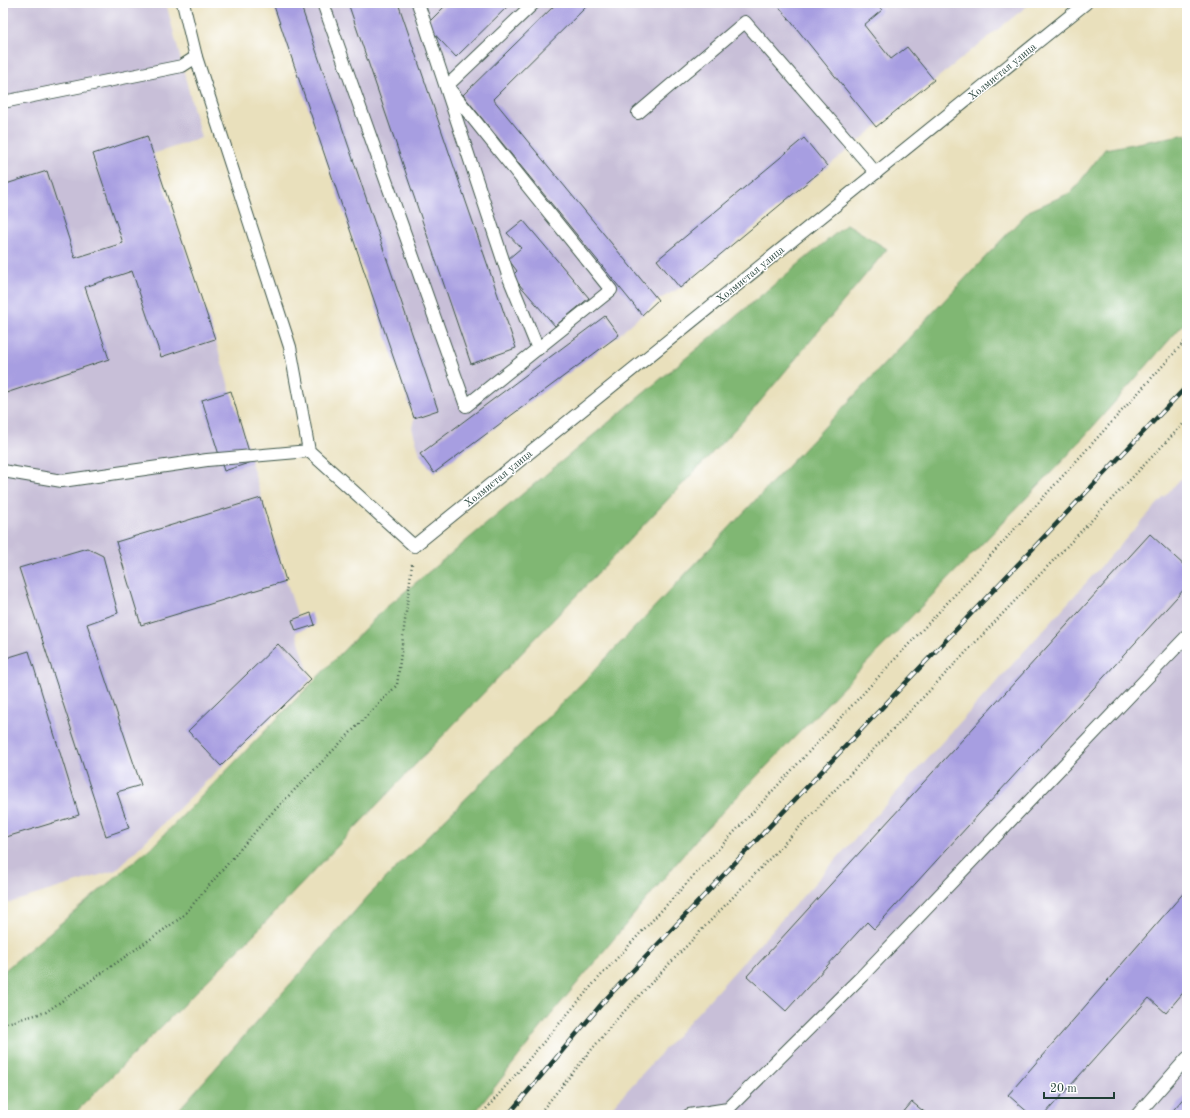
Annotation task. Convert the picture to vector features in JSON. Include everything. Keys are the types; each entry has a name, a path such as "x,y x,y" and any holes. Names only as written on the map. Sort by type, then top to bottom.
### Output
{"lane":[{"path":"183,3 196,57 290,347 309,451 414,546"},
{"path":"323,3 466,406 612,290 447,86"},
{"path":"418,3 447,86 509,278 538,349"},
{"path":"447,86 534,3"},
{"name":"Холмистая улица","path":"414,546 1086,3"},
{"path":"638,113 744,22 876,173"},
{"path":"3,102 182,66 196,57"},
{"path":"3,471 62,481 207,460 309,451"},
{"path":"689,1115 727,1112 867,970 1187,636"},
{"path":"1137,1115 1187,1058"}],"path":[{"path":"481,1115 595,982 962,587 1187,339"},
{"path":"538,1115 622,1014 1187,420"},
{"path":"3,1024 46,1012 182,917 267,818 397,685 414,546"}],"shaded area":[{"path":"3,3 166,3 201,138 153,154 215,339 298,617 311,613 315,625 296,632 311,679 116,870 3,905"},
{"path":"273,3 1031,3 876,127 680,288 658,300 619,335 434,473 420,454 412,428 414,418"},
{"path":"1187,472 1187,1115 605,1115 1141,522"}],"green space":[{"path":"1187,134 1187,320 1067,456 699,836 550,1016 473,1115 174,1115 371,893 590,675 1029,211 1072,192 1105,149"},
{"path":"847,224 887,249 753,410 254,934 73,1115 10,1115 3,1104 5,970 155,844 383,610"}],"building":[{"path":"273,3 300,3 438,410 414,418"},
{"path":"348,3 398,3 516,348 471,364"},
{"path":"448,3 511,3 456,57 426,25"},
{"path":"557,3 590,3 493,99 658,300 642,315 463,95"},
{"path":"776,3 877,3 882,10 864,25 891,59 907,47 934,80 876,127"},
{"path":"147,136 215,339 161,357 132,271 85,287 109,359 3,394 3,185 47,171 75,258 123,243 93,154"},
{"path":"804,138 827,166 680,288 657,260"},
{"path":"523,220 589,298 555,326 512,276 517,271 508,259 521,248 507,233"},
{"path":"605,316 619,335 434,473 420,454"},
{"path":"231,391 252,462 224,471 202,400"},
{"path":"261,498 286,581 141,625 116,542"},
{"path":"1150,534 1187,568 1187,586 874,929 867,922 786,1011 747,976"},
{"path":"87,548 103,556 118,613 87,624 141,785 117,792 129,828 106,836 19,568"},
{"path":"311,613 315,625 296,631 292,620"},
{"path":"278,644 311,679 221,766 188,731"},
{"path":"29,651 79,815 3,838 3,659"},
{"path":"1187,889 1187,988 1166,1013 1149,998 1044,1115 1031,1115 1008,1095"},
{"path":"1187,1094 1187,1115 1169,1115"},
{"path":"912,1102 928,1115 901,1115"}],"railway":[{"path":"508,1115 605,1000 1187,386"}]}
